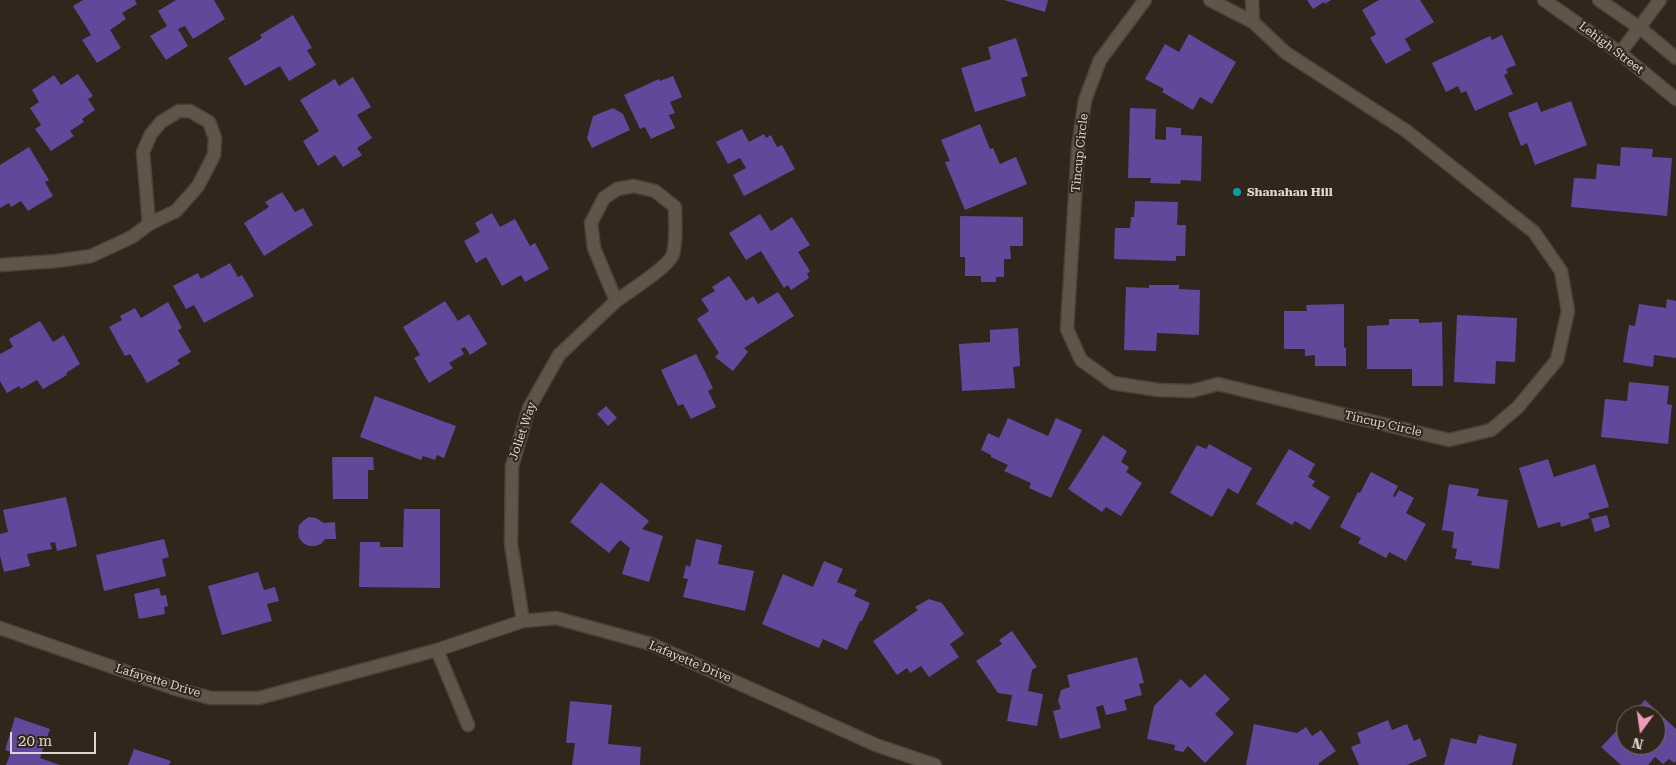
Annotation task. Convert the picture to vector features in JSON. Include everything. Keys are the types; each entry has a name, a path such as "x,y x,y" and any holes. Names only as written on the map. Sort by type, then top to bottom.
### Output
{"street":[{"name":"Tincup Circle","path":"1146,0 1100,60 1086,100 1078,148 1068,329 1081,360 1113,383 1158,390 1192,390 1218,384 1450,440 1491,430 1518,407 1557,360 1568,312 1560,271 1534,232 1405,130 1286,53 1253,22 1210,0"},
{"path":"1252,0 1253,22"},
{"name":"Lehigh Street","path":"1544,0 1620,54 1676,99"},
{"path":"1599,0 1640,28 1676,58"},
{"path":"1620,54 1660,0"},
{"path":"0,265 57,261 91,256 132,237 149,224 176,211 198,186 214,155 215,138 209,122 190,111 179,111 161,122 151,134 143,152 149,224"},
{"name":"Joliet Way","path":"523,621 511,544 512,466 529,408 559,355 616,301 658,271 672,256 676,231 675,207 655,191 634,186 617,189 604,198 591,223 594,248 616,301"},
{"name":"Lafayette Drive","path":"0,628 176,689 211,698 259,698 437,650 523,621 556,618 651,644 876,745 935,765"},
{"path":"437,650 468,725"}],"building":[{"path":"83,0 135,0 137,4 122,13 126,19 110,30 121,48 97,63 82,40 91,35 73,6"},
{"path":"176,0 214,0 225,19 193,39 185,26 178,29 188,46 166,60 150,36 167,26 158,11"},
{"path":"1004,0 1048,0 1045,12"},
{"path":"1307,0 1331,0 1313,9"},
{"path":"1379,0 1420,0 1434,22 1405,39 1411,50 1386,64 1370,38 1376,34 1362,10"},
{"path":"293,15 312,48 307,50 316,65 289,81 280,66 245,86 228,58 262,38 260,35"},
{"path":"1189,34 1236,62 1212,104 1200,97 1193,110 1162,92 1164,89 1145,79 1165,44 1179,52"},
{"path":"1502,35 1516,65 1506,69 1508,73 1504,75 1513,94 1475,111 1466,91 1461,93 1458,86 1446,92 1432,63 1490,36 1492,40"},
{"path":"1016,38 1028,76 1021,78 1026,96 975,112 961,68 991,59 988,47"},
{"path":"78,74 93,96 88,99 95,110 82,119 84,122 70,131 74,136 51,151 35,129 41,125 30,108 39,102 32,90 54,75 61,85"},
{"path":"673,76 682,97 670,102 675,113 669,115 675,128 651,139 645,127 640,129 624,95 659,79 660,81"},
{"path":"353,77 371,107 357,115 372,138 357,148 362,155 343,167 335,155 318,166 303,141 319,131 300,100 335,79 339,86"},
{"path":"1571,101 1587,145 1535,165 1527,143 1521,146 1508,113 1537,102 1541,112"},
{"path":"613,108 623,114 630,130 592,148 587,138 593,116"},
{"path":"1130,108 1156,109 1155,139 1166,140 1166,127 1181,128 1181,135 1202,136 1201,181 1181,180 1180,184 1150,183 1151,178 1128,178"},
{"path":"980,124 990,149 993,148 1000,164 1016,157 1027,184 965,210 945,162 950,161 941,140"},
{"path":"742,129 749,142 764,134 766,138 771,135 777,147 782,145 795,169 744,196 733,175 746,168 740,158 728,164 716,142"},
{"path":"29,147 49,180 45,182 53,196 28,211 21,201 11,207 9,203 0,208 0,165"},
{"path":"1621,147 1653,149 1652,157 1672,158 1667,216 1571,207 1574,178 1596,179 1597,164 1620,166"},
{"path":"282,192 295,212 303,208 313,225 264,256 244,223 269,207 265,202"},
{"path":"1135,201 1178,202 1177,225 1186,225 1185,256 1176,256 1176,261 1114,259 1115,228 1130,228 1131,217 1134,217"},
{"path":"492,213 500,227 515,219 530,246 535,243 549,269 525,282 521,275 502,286 486,257 476,263 464,241 480,232 475,223"},
{"path":"760,214 771,231 792,217 810,245 798,252 810,271 807,274 809,278 791,290 788,285 784,288 761,251 746,260 729,233"},
{"path":"960,216 1023,217 1023,246 1010,246 1011,259 1004,259 1004,277 996,277 996,282 981,282 981,276 965,276 965,257 960,257"},
{"path":"230,263 238,277 242,275 254,296 204,323 194,305 186,309 173,286 198,273 201,279"},
{"path":"729,276 746,301 753,296 758,304 778,292 794,316 744,348 748,352 733,371 715,357 719,353 697,319 709,311 701,299 715,291 712,287"},
{"path":"1149,285 1179,285 1179,289 1200,290 1199,335 1157,333 1156,351 1124,350 1126,287 1149,288"},
{"path":"1667,299 1676,301 1676,358 1654,355 1653,367 1623,362 1629,325 1635,326 1639,304 1666,308"},
{"path":"445,301 458,321 469,314 487,344 470,355 465,347 461,349 464,354 449,363 453,368 429,383 414,358 420,355 403,327"},
{"path":"168,302 182,328 178,330 191,352 177,360 180,364 147,383 130,354 125,356 109,327 122,320 120,316 135,308 141,318"},
{"path":"1344,304 1346,366 1315,366 1315,355 1305,356 1305,349 1284,349 1284,311 1307,311 1306,305"},
{"path":"1457,315 1517,318 1515,362 1496,361 1495,384 1454,382"},
{"path":"1389,319 1419,319 1419,323 1442,322 1443,386 1412,386 1412,369 1367,369 1367,326 1389,325"},
{"path":"40,321 53,342 64,335 80,364 66,373 67,375 43,389 37,380 21,389 19,386 7,393 0,381 0,354 13,347 9,339"},
{"path":"1018,328 1020,366 1013,367 1015,388 962,391 959,344 990,342 990,330"},
{"path":"696,354 713,388 708,391 716,407 691,419 683,404 678,406 661,370"},
{"path":"1629,382 1669,386 1667,404 1672,405 1668,444 1601,437 1605,399 1627,401"},
{"path":"375,396 456,426 444,458 437,455 435,460 423,456 421,460 360,437"},
{"path":"606,406 617,418 608,426 597,414"},
{"path":"1008,418 1048,436 1056,418 1082,430 1051,498 1029,488 1031,483 1004,471 1008,465 981,450 988,433 999,438"},
{"path":"1103,435 1127,451 1121,462 1129,467 1126,472 1142,483 1121,516 1106,507 1102,512 1068,489"},
{"path":"1209,444 1252,468 1238,494 1228,488 1212,517 1170,493 1197,445 1206,449"},
{"path":"1289,449 1315,464 1308,477 1315,481 1312,486 1330,497 1310,530 1295,521 1292,525 1256,504"},
{"path":"332,457 373,457 374,470 368,470 368,499 333,499"},
{"path":"1548,459 1554,477 1595,464 1609,507 1588,513 1590,518 1561,527 1560,522 1538,528 1519,468"},
{"path":"1371,472 1398,486 1393,496 1395,497 1399,490 1414,498 1406,513 1426,524 1406,561 1389,552 1386,558 1358,543 1361,538 1340,527 1358,492 1360,493"},
{"path":"601,482 649,521 642,529 663,536 649,582 622,574 630,548 620,540 609,553 570,522"},
{"path":"1449,484 1479,489 1477,496 1508,500 1499,569 1471,565 1472,561 1455,559 1457,549 1452,548 1454,532 1442,530"},
{"path":"66,497 77,546 57,551 55,542 50,543 52,549 27,554 30,566 4,572 0,556 0,534 8,532 3,510"},
{"path":"404,509 440,509 440,588 359,587 360,542 380,542 380,547 403,547"},
{"path":"1607,515 1610,527 1595,532 1591,519"},
{"path":"309,517 316,518 324,523 335,522 336,539 325,539 321,544 315,546 303,543 299,538 299,525"},
{"path":"164,539 169,557 162,559 166,576 104,591 96,555"},
{"path":"696,539 722,545 718,564 754,571 745,611 683,597 688,579 683,578 686,565 690,567"},
{"path":"824,561 843,569 837,582 857,590 854,596 870,603 847,650 823,639 819,648 762,624 783,574 813,587"},
{"path":"258,572 264,590 275,587 279,601 267,604 272,621 222,635 208,586"},
{"path":"159,588 161,596 166,595 168,606 164,607 165,614 139,619 134,594"},
{"path":"929,599 942,603 964,634 950,644 959,657 929,677 921,666 910,673 907,668 897,675 873,641 918,610 915,607"},
{"path":"1012,631 1037,667 1032,670 1028,691 1043,694 1037,726 1007,721 1012,695 998,693 976,661 1002,644 999,640"},
{"path":"1137,657 1144,683 1139,684 1142,695 1124,700 1127,710 1106,715 1103,705 1096,707 1101,728 1060,739 1053,711 1061,709 1058,701 1061,690 1070,687 1067,675"},
{"path":"1205,674 1230,699 1215,714 1234,733 1205,763 1188,746 1183,752 1174,750 1175,745 1147,739 1154,706 1181,679 1190,688"},
{"path":"1645,700 1650,705 1640,705"},
{"path":"570,701 612,705 608,744 641,747 640,765 572,765 575,743 566,743"},
{"path":"15,717 50,729 40,758 60,765 6,765 11,752 5,750"},
{"path":"1388,720 1392,730 1407,724 1414,741 1420,738 1427,756 1407,765 1359,765 1351,747 1361,743 1357,733"},
{"path":"1666,720 1676,729 1676,761 1674,763 1669,759 1663,764 1655,757 1648,765 1621,765 1601,747 1616,731 1616,755 1666,755"},
{"path":"1254,724 1297,733 1306,727 1312,736 1321,730 1336,751 1319,763 1319,765 1246,765"},
{"path":"1479,735 1517,744 1512,765 1444,765 1451,738 1476,744"},
{"path":"134,749 171,761 169,765 128,765"}],"place":[{"name":"Shanahan Hill","path":"1237,192"}]}
